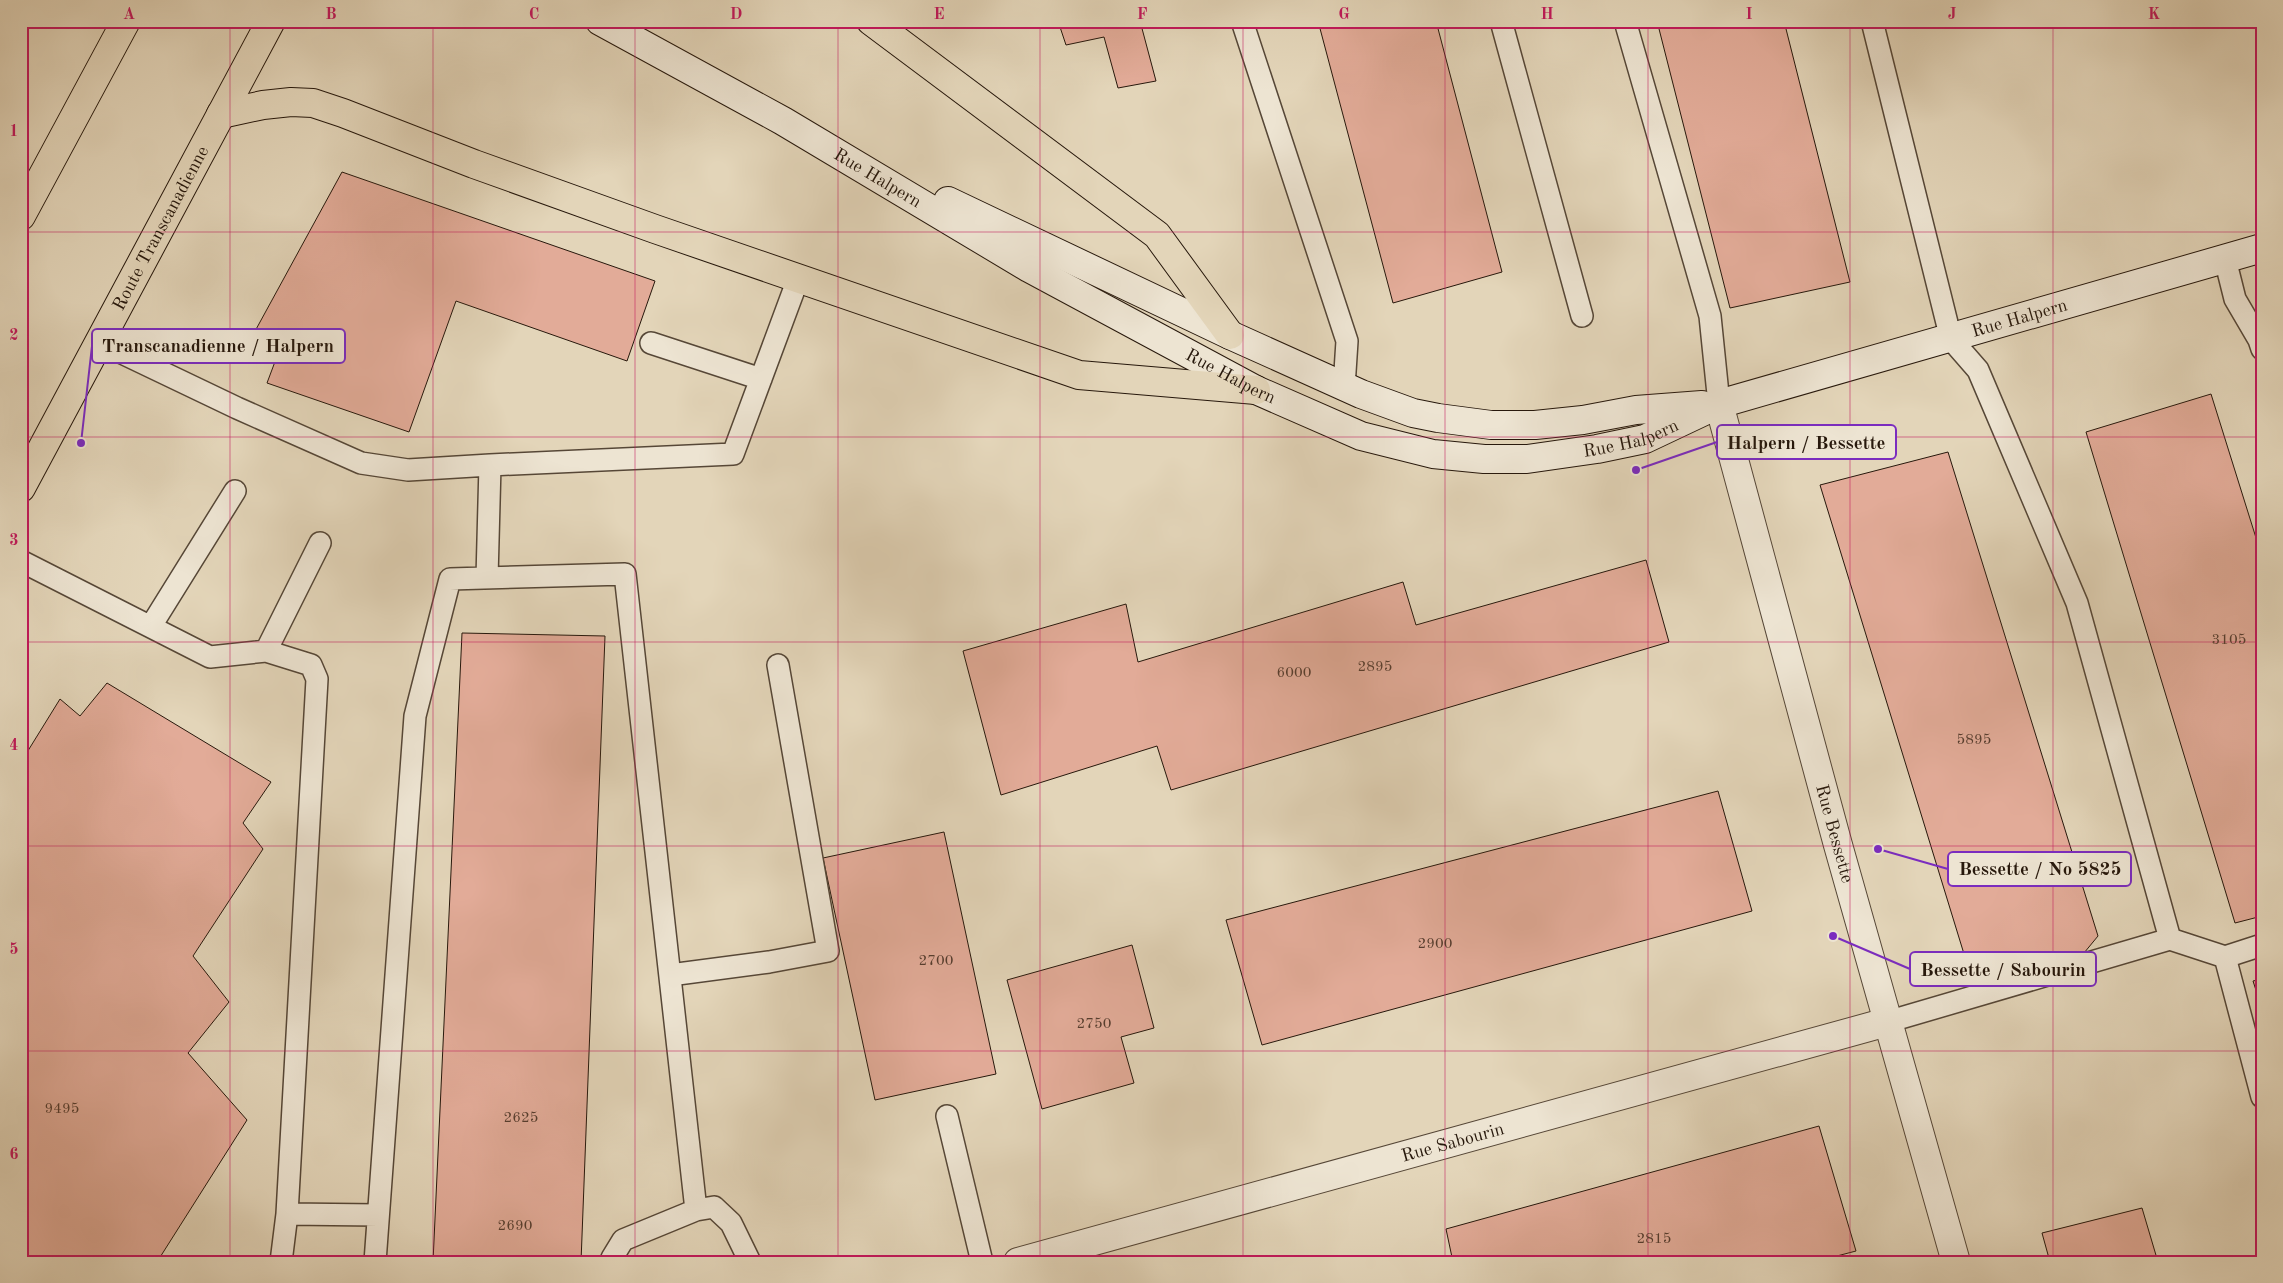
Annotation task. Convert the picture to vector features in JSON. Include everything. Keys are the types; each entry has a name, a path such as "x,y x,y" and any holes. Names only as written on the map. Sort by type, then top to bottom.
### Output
{"main road":[{"path":"21,216 126,21"},
{"name":"Route Transcanadienne","path":"21,488 271,21"},
{"path":"871,21 1156,235 1230,335"},
{"path":"221,114 263,105 291,102 313,103 483,167 1079,375 1256,390"}],"street":[{"name":"Rue Halpern","path":"600,21 783,121 1030,268 1256,390 1361,436 1433,454 1484,459 1535,458 1619,446 1645,439 1719,404 1952,339 2262,248"},
{"name":"Rue Halpern","path":"783,121 1230,335 1344,387 1413,413 1491,424 1558,423 1636,410 1719,404"},
{"name":"Rue Bessette","path":"1719,404 1887,1022 1956,1262"},
{"name":"Rue Sabourin","path":"1018,1262 1887,1022"}],"lane":[{"path":"1242,21 1347,341 1344,387"},
{"path":"1501,21 1582,316"},
{"path":"1625,21 1710,316 1719,404"},
{"path":"1872,21 1952,339 1978,370 2077,603 2170,939"},
{"path":"2225,259 2235,299 2261,343"},
{"path":"99,342 237,408 361,463 408,470 733,454 798,278"},
{"path":"651,343 761,379"},
{"path":"487,578 490,465"},
{"path":"151,626 236,490"},
{"path":"266,651 320,544"},
{"path":"21,561 210,657 266,651 311,665 317,679 287,1214 281,1262"},
{"path":"375,1262 415,716 450,579 625,574 696,1210"},
{"path":"670,975 769,962 828,951 778,665"},
{"path":"1887,1022 2170,939 2224,957 2262,945"},
{"path":"2224,957 2262,1097"},
{"path":"947,1116 982,1262"},
{"path":"613,1262 612,1258 623,1240 696,1210 714,1207 732,1223 750,1262"},
{"path":"287,1214 378,1215"}],"building":[{"path":"1058,21 1140,21 1156,81 1118,88 1104,37 1066,45"},
{"path":"1318,21 1436,21 1502,272 1393,303"},
{"path":"1657,21 1784,21 1850,282 1730,308"},
{"path":"342,172 655,281 627,361 456,301 409,432 267,383 282,343 254,333"},
{"path":"2211,394 2262,557 2262,916 2235,923 2086,432"},
{"path":"1948,452 2098,936 2084,953 1972,980 1820,485"},
{"path":"1646,560 1669,642 1171,790 1157,746 1001,795 963,651 1126,604 1138,662 1403,582 1416,625"},
{"path":"462,633 605,636 581,1262 433,1262"},
{"path":"107,683 271,782 243,823 263,849 193,956 229,1002 188,1053 247,1120 157,1262 21,1262 21,762 60,699 80,716"},
{"path":"1718,791 1752,911 1262,1045 1226,920"},
{"path":"944,832 996,1074 875,1100 823,858"},
{"path":"1132,945 1154,1028 1121,1037 1134,1083 1042,1109 1007,980"},
{"path":"2262,979 2262,1009 2253,981"},
{"path":"1819,1126 1856,1251 1814,1262 1453,1262 1446,1229"},
{"path":"2142,1208 2158,1262 2050,1262 2042,1233"}],"place":[{"name":"Transcanadienne / Halpern","path":"81,443"},
{"name":"Halpern / Bessette","path":"1636,470"},
{"name":"Bessette / No 5825","path":"1878,849"},
{"name":"Bessette / Sabourin","path":"1833,936"}]}
